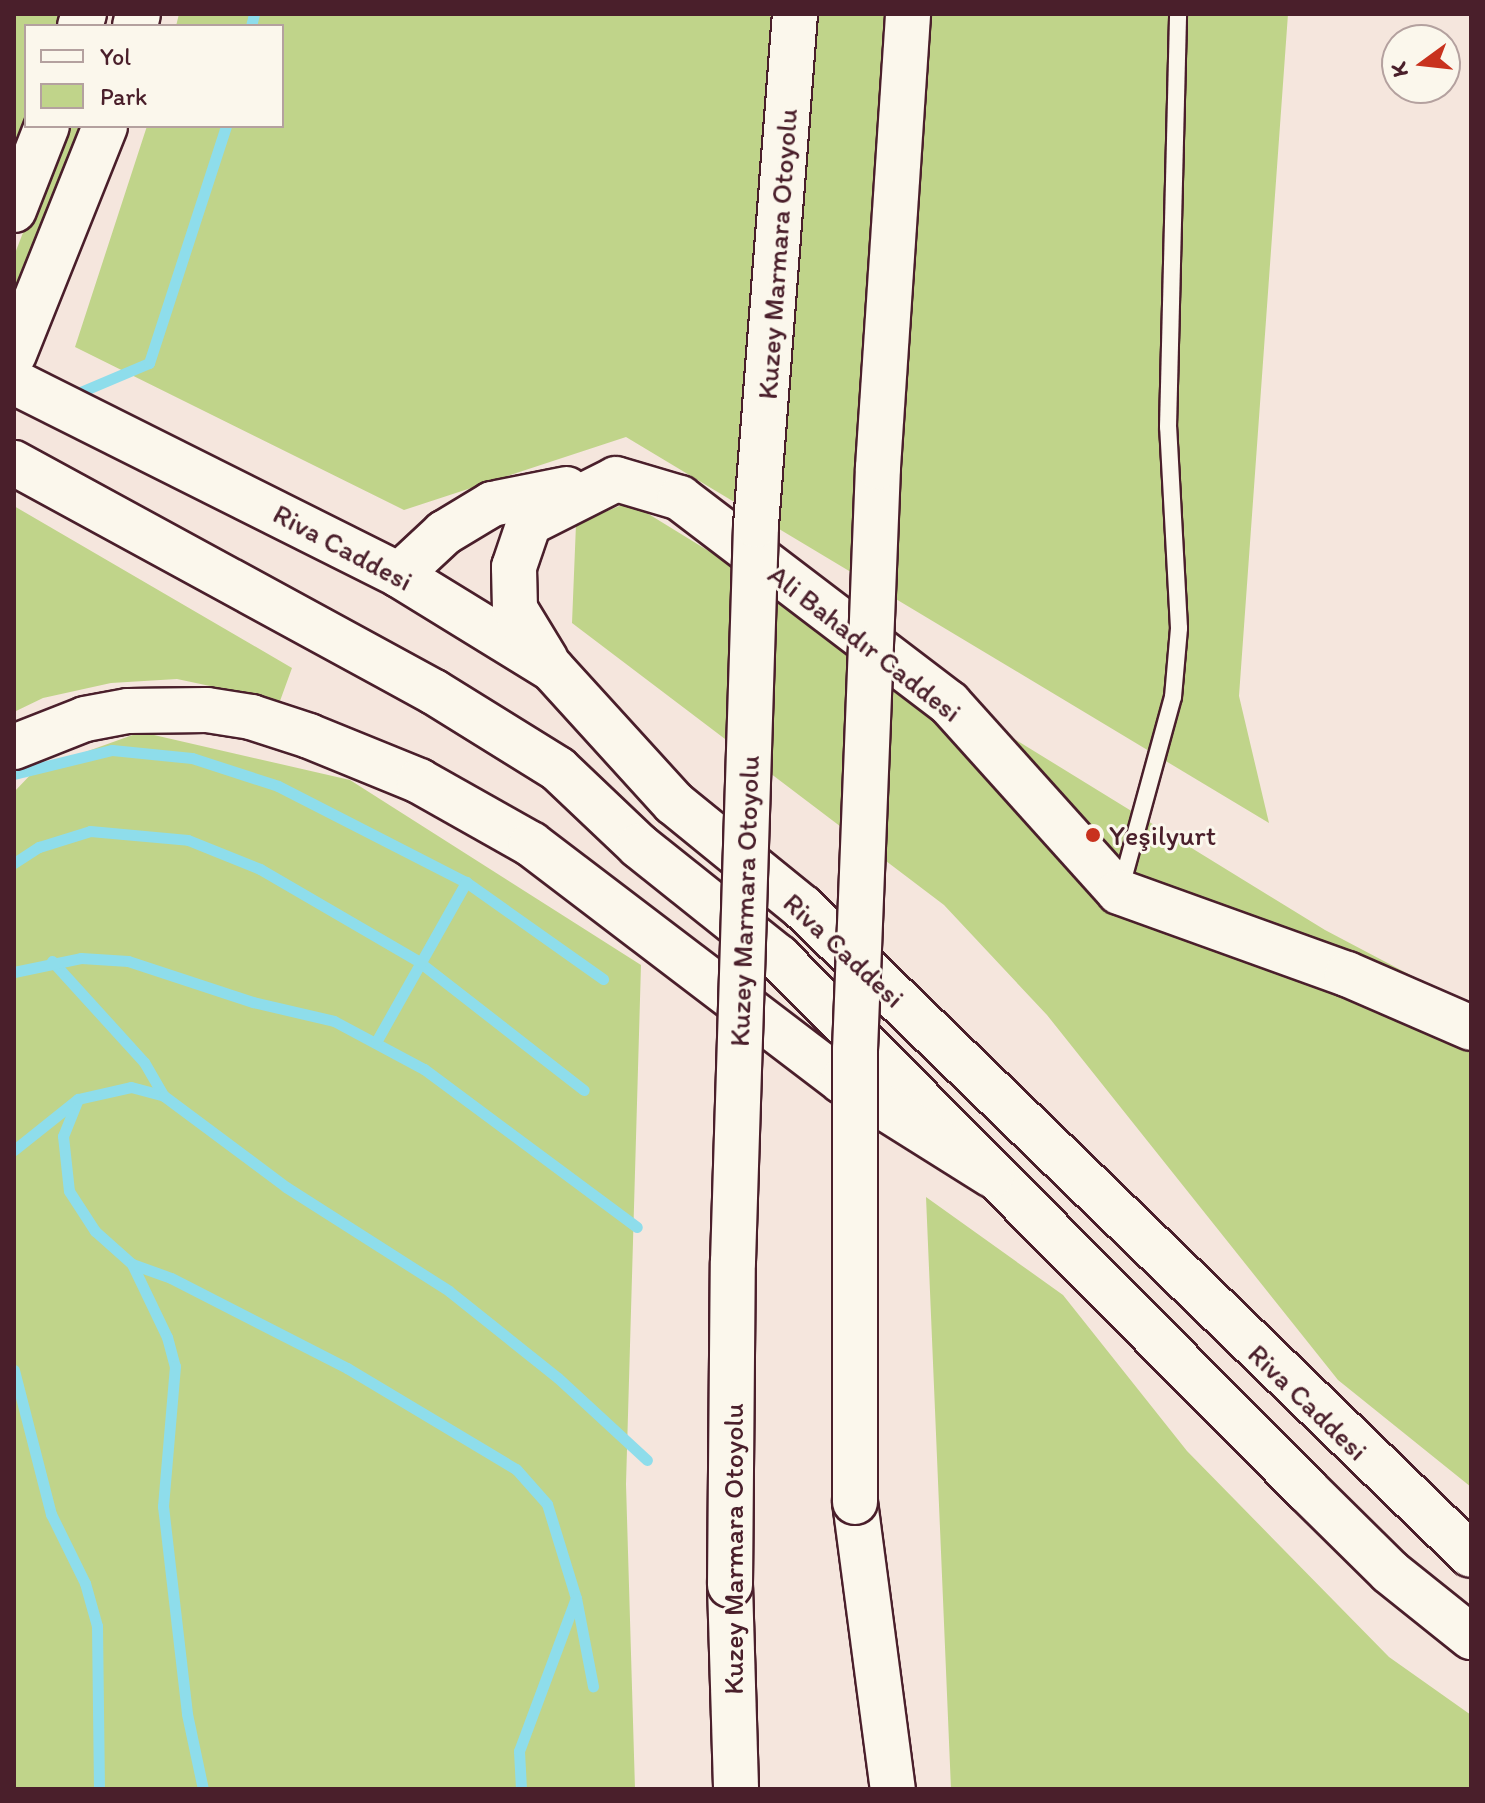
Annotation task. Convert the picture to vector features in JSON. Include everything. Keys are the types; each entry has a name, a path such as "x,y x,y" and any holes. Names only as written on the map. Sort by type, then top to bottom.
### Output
{"main road":[{"name":"Kuzey Marmara Otoyolu","path":"736,1789 730,1585 733,1262 756,525 795,14"},
{"path":"868,1789 855,1502 856,1019 878,467 908,14"},
{"path":"14,210 46,128"},
{"path":"14,354 104,128"},
{"name":"Riva Caddesi","path":"14,382 399,575 552,669 674,803 802,907 1435,1525 1471,1555"},
{"name":"Riva Caddesi","path":"14,463 434,692 558,769 639,846 778,957 1379,1562 1471,1637"},
{"path":"399,575 444,533 492,504 616,479"},
{"path":"552,669 515,609 514,567 529,523 616,479"},
{"name":"Ali Bahadır Caddesi","path":"616,479 680,498 949,703 1119,892 1347,974 1471,1028"},
{"path":"14,747 100,716 207,710 294,731 395,771 531,844 842,1081 992,1175"},
{"path":"855,1502 893,1789"}],"lane":[{"path":"1119,892 1173,697 1179,628 1168,427 1178,14"}],"green space":[{"path":"14,14 59,14 57,24 24,24 24,121 14,144"},
{"path":"179,14 1288,14 1239,696 1269,823 626,437 404,510 75,347 146,128 284,128 284,24 176,24"},
{"path":"63,128 80,128 14,299 14,256"},
{"path":"629,502 1325,930 1471,1007 1471,1487 1338,1380 1047,1015 944,905 572,623 576,524"},
{"path":"14,506 292,668 280,701 177,679 111,683 43,698 14,712"},
{"path":"141,732 350,780 641,965 626,1484 635,1789 14,1789 14,792 35,770"},
{"path":"926,1197 1063,1295 1187,1451 1389,1657 1471,1715 1471,1789 951,1789"}],"waterway":[{"path":"252,24 254,14"},
{"path":"78,393 149,363 225,128"},
{"path":"14,774 112,750 192,758 278,786 466,882 603,979"},
{"path":"14,863 39,847 90,831 188,840 260,869 418,961 584,1090"},
{"path":"376,1042 466,882"},
{"path":"14,972 81,958 128,961 253,1002 334,1021 424,1069 637,1227"},
{"path":"52,961 144,1062 164,1096"},
{"path":"14,1150 78,1099 131,1087 164,1096 286,1187 449,1291 558,1378 647,1460"},
{"path":"78,1099 63,1136 69,1191 95,1231 132,1264 167,1337 175,1366 163,1506 187,1714 203,1789"},
{"path":"132,1264 171,1278 347,1368 516,1469 547,1504 576,1598 593,1686"},
{"path":"14,1370 51,1514 85,1583 97,1626 99,1789"},
{"path":"521,1789 519,1751 576,1598"}],"place":[{"name":"Yeşilyurt","path":"1093,835"}]}
